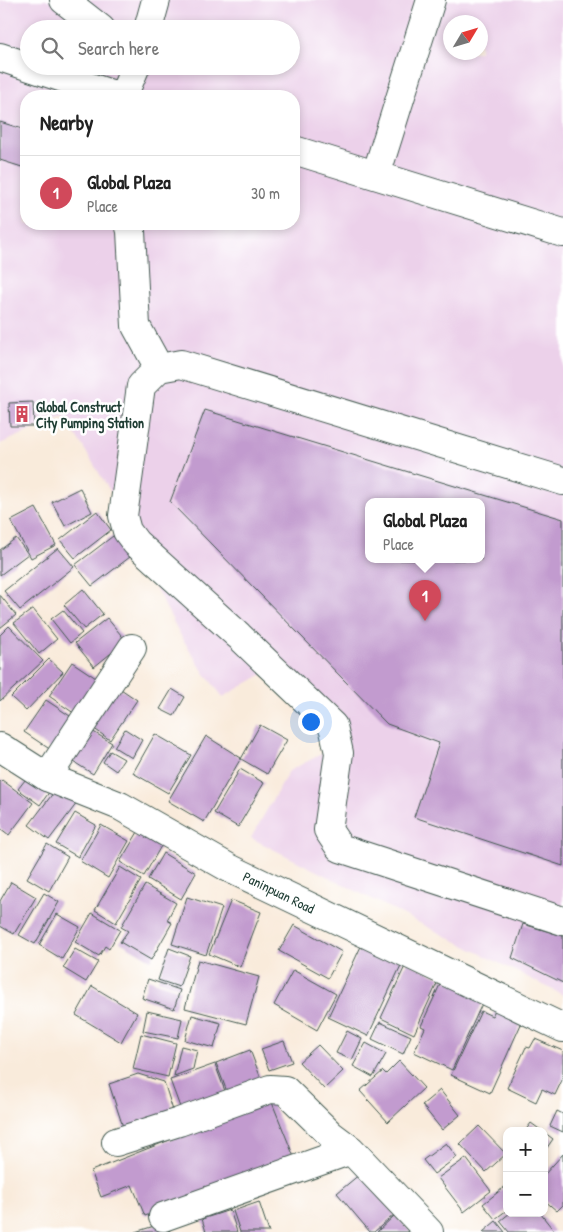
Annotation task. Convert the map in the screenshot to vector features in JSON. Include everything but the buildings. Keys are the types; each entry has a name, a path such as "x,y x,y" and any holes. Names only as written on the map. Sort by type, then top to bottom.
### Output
{"street":[{"path":"64,0 90,20"},
{"path":"150,20 156,0"},
{"path":"376,176 432,0"},
{"path":"0,57 20,64"},
{"path":"54,75 99,90"},
{"path":"126,90 132,75"},
{"path":"300,152 563,233"},
{"path":"131,230 136,326 159,368"},
{"path":"563,481 181,364 159,368 142,386 122,516 127,531 136,543 239,636 333,726 339,753 328,830 340,848 563,921"},
{"path":"48,777 132,648"},
{"name":"Paninpuan Road","path":"1,749 48,777 120,806 231,869 563,1028"},
{"path":"116,1142 179,1122 270,1089 285,1090 331,1135 351,1150 429,1232"},
{"path":"163,1217 351,1150"}],"shaded area":[{"path":"0,0 563,0 563,995 251,838 289,771 335,747 263,674 223,697 205,674 182,638 147,572 112,494 64,416 0,444"}],"place":[{"name":"Global Construct City Pumping Station","path":"22,414"},
{"name":"Global Plaza","path":"425,621"}]}
